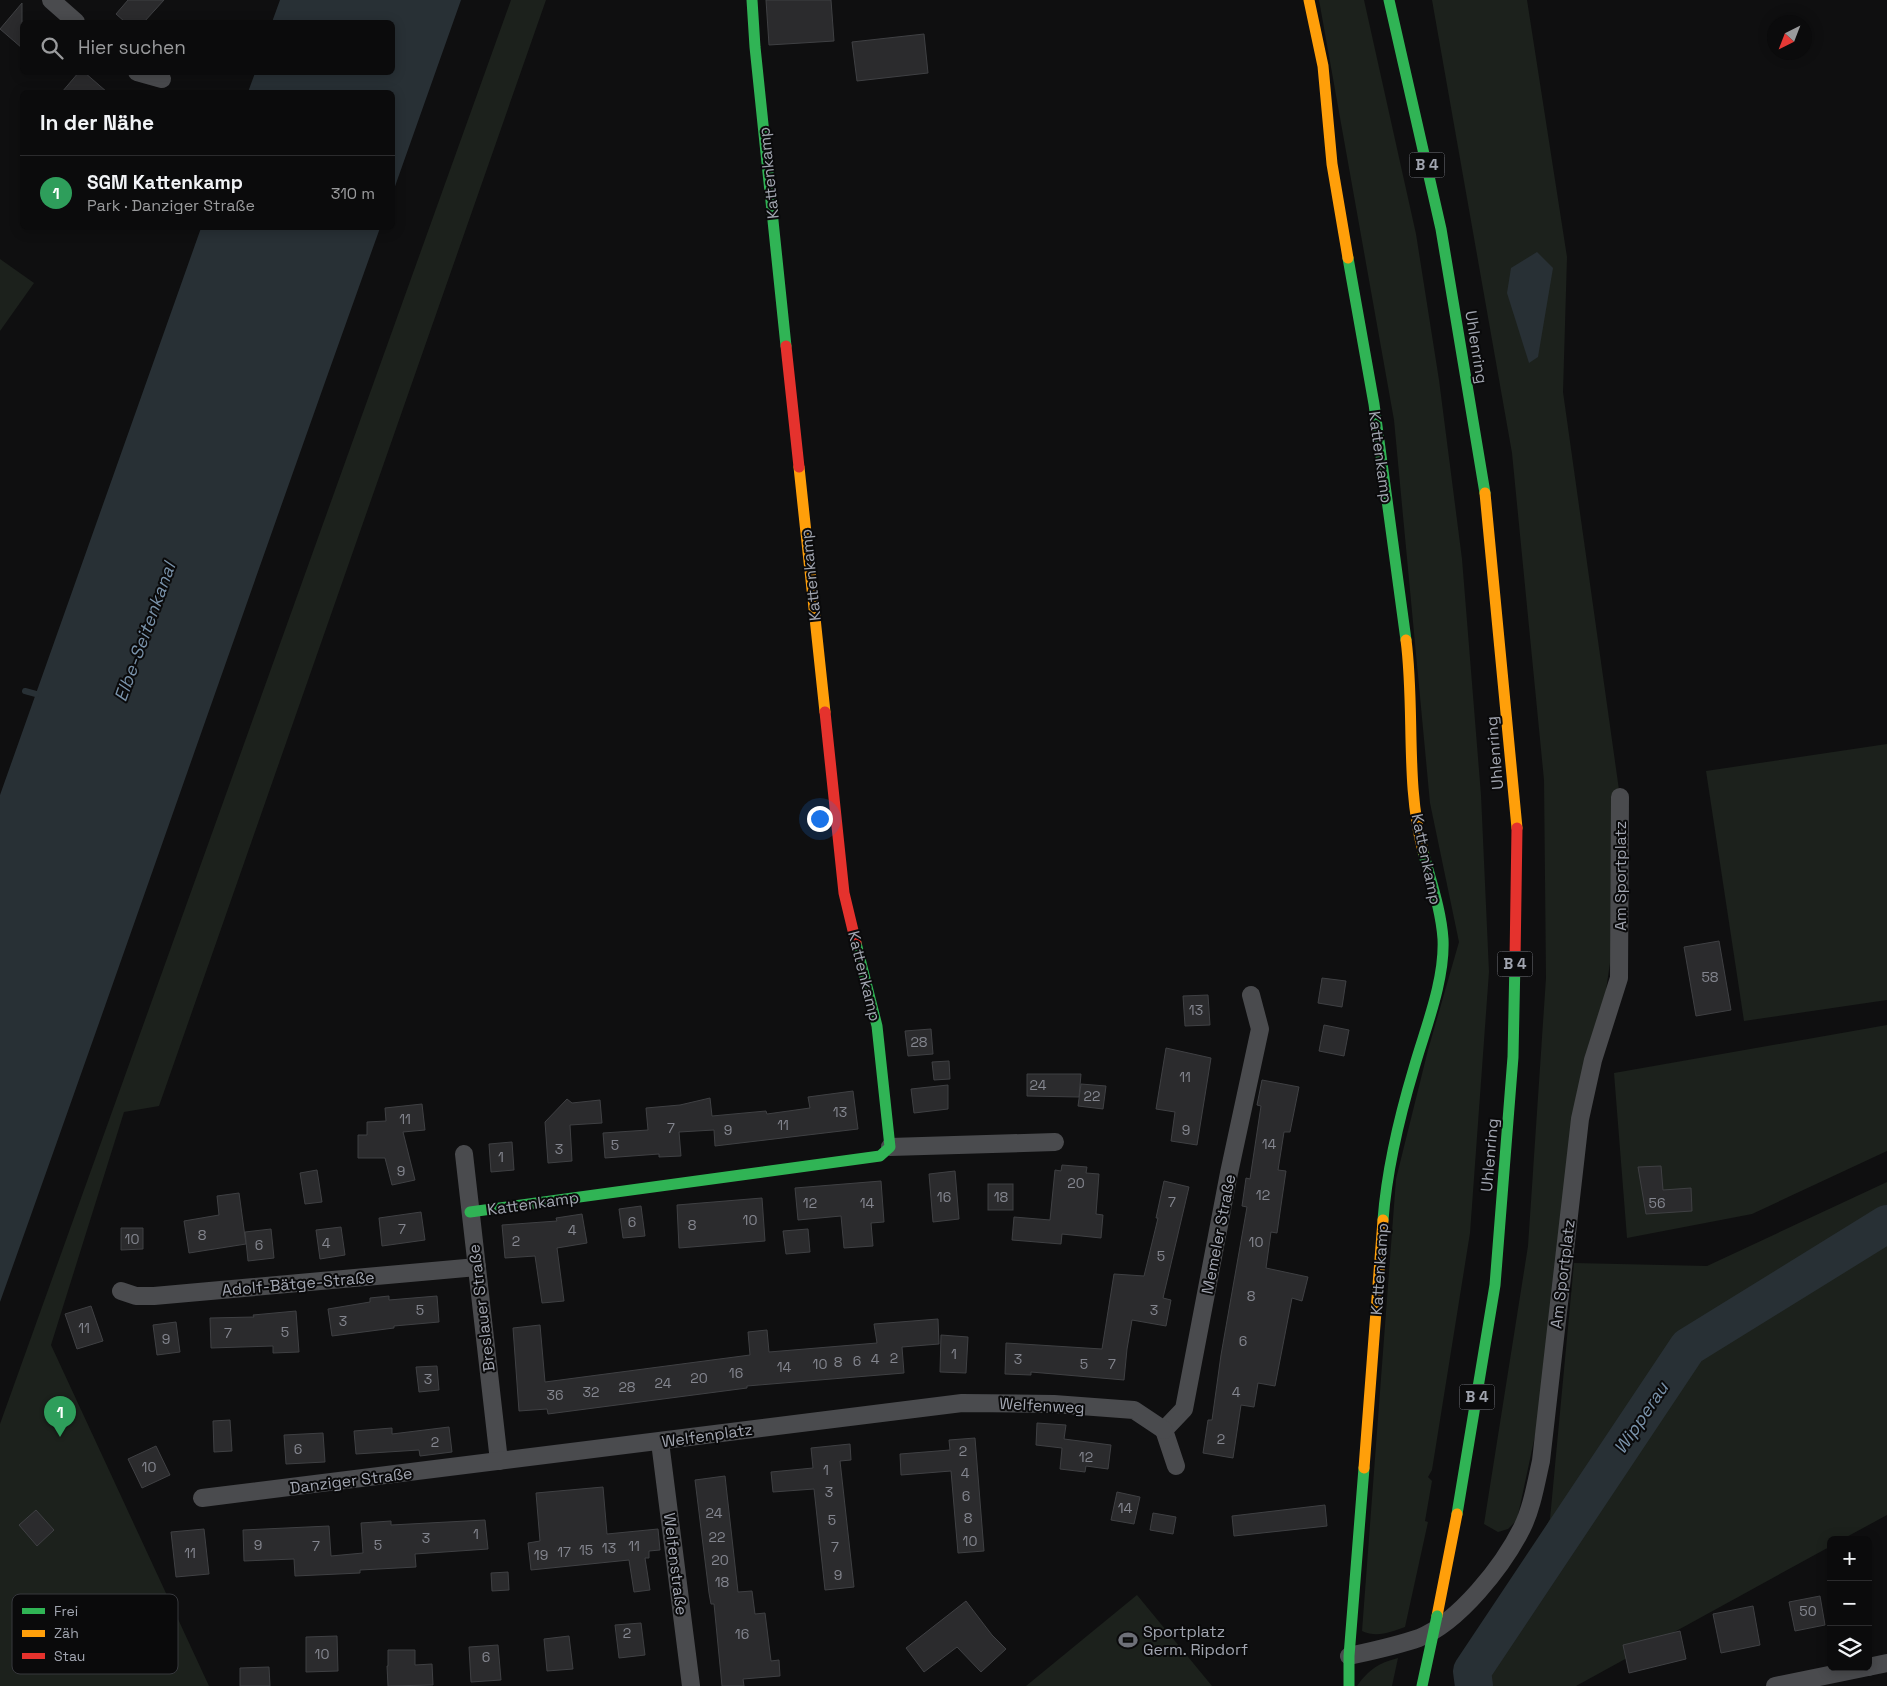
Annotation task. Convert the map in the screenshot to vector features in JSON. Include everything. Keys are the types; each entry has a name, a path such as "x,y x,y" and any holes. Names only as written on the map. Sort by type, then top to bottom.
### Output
{"main road":[{"name":"Kattenkamp","path":"470,1212 880,1156 890,1147 878,1026 844,893 757,67 752,0"},
{"name":"Kattenkamp","path":"1309,0 1323,66 1332,164 1374,404 1409,665 1414,792 1421,844 1438,908 1443,939 1442,960 1436,992 1401,1111 1386,1187 1348,1656 1350,1686"},
{"name":"Uhlenring","path":"1389,0 1441,229 1487,507 1518,834 1513,1057 1495,1285 1458,1510 1422,1686"}],"street":[{"path":"51,0 74,20"},
{"path":"148,75 162,79"},
{"name":"Am Sportplatz","path":"1348,1656 1381,1649 1420,1637 1446,1621 1473,1597 1509,1550 1522,1526 1533,1493 1541,1462 1580,1118 1593,1060 1619,978 1620,797"},
{"name":"Memeler Straße","path":"1164,1430 1184,1409 1260,1029 1251,995"},
{"name":"Kattenkamp","path":"890,1147 1055,1142"},
{"name":"Breslauer Straße","path":"464,1154 499,1462"},
{"name":"Adolf-Bätge-Straße","path":"121,1291 136,1296 154,1296 476,1267"},
{"name":"Welfenweg","path":"914,1407 990,1402 1054,1404 1134,1410 1164,1430"},
{"name":"Welfenplatz","path":"499,1462 914,1407"},
{"path":"1164,1430 1176,1466"},
{"name":"Welfenstraße","path":"660,1442 691,1686"},
{"name":"Danziger Straße","path":"202,1498 499,1462"},
{"path":"1872,1666 1887,1663"},
{"path":"1776,1686 1849,1671"}],"shaded area":[{"path":"511,0 546,0 159,1106 124,1112 51,1345 166,1594 12,1594 12,1674 178,1674 178,1619 209,1686 0,1686 0,1424"},
{"path":"1319,0 1364,0 1416,234 1439,380 1462,559 1481,795 1489,972 1470,1233 1432,1470 1428,1477 1432,1481 1425,1521 1428,1522 1405,1627 1379,1634 1362,1631 1396,1179 1428,1050 1459,942 1430,803 1394,420"},
{"path":"1432,0 1527,0 1567,257 1563,392 1620,797 1625,862 1536,1431 1517,1520 1508,1529 1498,1532 1484,1524 1528,1246 1546,978 1544,780 1512,453"},
{"path":"0,259 34,283 0,331"},
{"path":"1887,744 1887,1000 1744,1021 1706,771"},
{"path":"1887,1025 1887,1151 1752,1214 1627,1238 1614,1073"},
{"path":"1887,1182 1887,1515 1848,1536 1827,1536 1827,1548 1576,1686 1463,1686 1550,1519 1574,1263 1707,1266"},
{"name":"Sportplatz Germ. Ripdorf","path":"1137,1595 1212,1686 1026,1686"},
{"path":"1398,1658 1392,1686 1357,1686 1375,1668 1385,1662"}],"water":[{"path":"280,0 461,0 395,186 395,90 249,90 254,75 395,75 395,20 273,20"},
{"name":"Elbe-Seitenkanal","path":"200,230 379,230 0,1302 0,795"},
{"path":"1537,252 1553,268 1538,357 1529,363 1507,293 1511,268"}],"building":[{"path":"128,0 164,0 146,20 123,20 116,14"},
{"path":"766,0 831,0 834,41 769,45"},
{"path":"22,3 20,46 0,29"},
{"path":"924,34 928,73 857,81 852,42"},
{"path":"76,75 87,75 105,90 64,90"},
{"path":"1719,941 1731,1010 1696,1016 1684,947"},
{"path":"1322,978 1346,981 1342,1007 1318,1003"},
{"path":"1208,995 1210,1025 1185,1026 1183,996"},
{"path":"1324,1025 1349,1030 1344,1056 1319,1051"},
{"path":"931,1029 933,1054 908,1056 905,1031"},
{"path":"1166,1048 1211,1058 1197,1145 1171,1141 1175,1112 1156,1109"},
{"path":"949,1061 950,1079 934,1080 932,1062"},
{"path":"1027,1074 1081,1074 1079,1097 1027,1096"},
{"path":"1262,1080 1299,1087 1290,1132 1284,1132 1278,1170 1286,1171 1277,1233 1271,1232 1266,1268 1308,1277 1302,1301 1292,1298 1275,1386 1258,1383 1254,1407 1241,1405 1233,1458 1203,1453 1208,1420 1212,1420 1221,1355 1247,1207 1242,1206 1246,1178 1250,1179 1261,1106 1257,1105"},
{"path":"1081,1084 1106,1086 1103,1109 1078,1106"},
{"path":"948,1085 948,1109 914,1113 911,1089"},
{"path":"853,1091 858,1129 715,1146 714,1130 679,1132 681,1156 659,1157 659,1154 605,1158 603,1133 648,1130 646,1108 680,1105 710,1098 712,1116 766,1111 767,1114 810,1108 808,1097"},
{"path":"567,1099 572,1103 600,1100 602,1123 570,1125 572,1161 548,1163 545,1122"},
{"path":"422,1104 425,1130 403,1132 415,1180 392,1185 385,1158 358,1158 358,1135 367,1135 367,1122 386,1121 385,1108"},
{"path":"512,1142 514,1170 491,1172 489,1144"},
{"path":"1062,1165 1087,1167 1086,1173 1099,1174 1096,1214 1103,1215 1101,1238 1062,1234 1061,1244 1012,1240 1014,1217 1050,1220 1055,1170 1061,1171"},
{"path":"1661,1166 1663,1190 1691,1188 1692,1211 1646,1214 1638,1167"},
{"path":"317,1170 322,1202 305,1204 300,1173"},
{"path":"955,1171 959,1219 933,1222 929,1174"},
{"path":"881,1181 884,1222 871,1223 873,1246 844,1248 841,1216 798,1220 795,1188"},
{"path":"1164,1181 1189,1187 1163,1298 1171,1300 1166,1326 1132,1320 1124,1380 1031,1372 1031,1375 1005,1374 1006,1343 1102,1349 1114,1274 1144,1276 1158,1218 1156,1218"},
{"path":"988,1184 1013,1184 1013,1210 988,1210"},
{"path":"239,1193 246,1244 189,1253 184,1221 219,1215 217,1196"},
{"path":"762,1198 765,1241 679,1248 677,1205"},
{"path":"641,1206 645,1236 623,1238 619,1209"},
{"path":"421,1212 425,1240 382,1246 379,1218"},
{"path":"582,1214 587,1243 557,1248 564,1301 542,1303 535,1256 505,1258 502,1225 557,1221 556,1218"},
{"path":"341,1227 345,1255 320,1259 316,1230"},
{"path":"121,1228 143,1228 143,1249 121,1250"},
{"path":"271,1229 274,1258 248,1261 245,1232"},
{"path":"808,1229 810,1252 786,1254 783,1231"},
{"path":"389,1296 389,1300 437,1296 439,1322 394,1326 394,1328 332,1336 328,1309 370,1302 370,1298"},
{"path":"91,1306 103,1341 77,1349 65,1314"},
{"path":"296,1311 299,1352 273,1353 273,1346 211,1348 210,1318 254,1317 253,1315"},
{"path":"938,1319 939,1344 902,1347 904,1373 747,1386 747,1388 548,1414 547,1409 519,1411 513,1328 540,1325 545,1382 750,1355 748,1332 767,1330 769,1352 877,1343 874,1324"},
{"path":"176,1322 180,1352 157,1355 153,1325"},
{"path":"941,1335 968,1337 966,1373 940,1372"},
{"path":"437,1366 439,1390 419,1392 416,1367"},
{"path":"230,1420 232,1451 214,1452 213,1421"},
{"path":"1037,1423 1066,1425 1064,1439 1111,1445 1108,1469 1086,1466 1085,1472 1060,1469 1062,1448 1036,1445"},
{"path":"449,1427 452,1452 420,1456 419,1450 356,1454 354,1431 392,1428 392,1434"},
{"path":"323,1433 325,1462 286,1464 284,1435"},
{"path":"975,1438 984,1551 958,1553 951,1471 901,1475 900,1454 950,1450 949,1440"},
{"path":"850,1444 851,1460 840,1461 854,1587 825,1590 814,1489 773,1492 771,1472 813,1468 811,1448"},
{"path":"156,1446 170,1475 142,1488 128,1459"},
{"path":"725,1476 738,1592 752,1591 755,1614 765,1613 771,1661 779,1660 780,1676 743,1679 744,1686 722,1686 714,1604 711,1604 709,1593 695,1480"},
{"path":"603,1487 607,1534 658,1529 660,1550 649,1551 649,1558 645,1558 650,1590 634,1592 629,1560 531,1570 528,1543 540,1541 536,1493"},
{"path":"1117,1492 1140,1497 1134,1524 1111,1520"},
{"path":"1325,1505 1327,1526 1234,1536 1232,1516"},
{"path":"36,1510 54,1530 37,1546 19,1525"},
{"path":"1153,1513 1176,1517 1173,1534 1150,1530"},
{"path":"485,1520 488,1549 415,1554 416,1567 360,1570 360,1573 295,1576 294,1559 244,1561 243,1530 329,1526 331,1556 363,1553 361,1523 391,1521 391,1525"},
{"path":"204,1529 209,1574 176,1577 171,1532"},
{"path":"508,1572 509,1590 492,1591 491,1573"},
{"path":"1820,1596 1825,1625 1795,1631 1789,1602"},
{"path":"966,1601 992,1635 1006,1649 981,1672 957,1647 924,1672 906,1648"},
{"path":"1753,1606 1760,1645 1721,1653 1713,1614"},
{"path":"641,1623 645,1655 619,1658 615,1625"},
{"path":"1680,1631 1686,1659 1629,1673 1623,1645"},
{"path":"337,1636 338,1671 306,1672 306,1637"},
{"path":"569,1636 573,1669 547,1671 544,1639"},
{"path":"498,1645 501,1680 471,1682 469,1647"},
{"path":"388,1650 415,1650 415,1665 432,1664 433,1685 388,1686"},
{"path":"269,1667 270,1686 240,1686 240,1668"}],"waterway":[{"path":"25,691 36,694"},
{"name":"Wipperau","path":"1474,1686 1472,1671 1688,1347 1887,1224"}],"traffic: fast":[{"path":"752,0 755,47 786,346"},
{"path":"1389,0 1441,229 1485,493"},
{"path":"1348,258 1374,404 1406,640"},
{"path":"1383,1220 1387,1181 1394,1143 1438,988 1443,955 1440,917 1423,851"},
{"path":"470,1212 880,1156 890,1147 877,1026 856,943"},
{"path":"1457,1514 1495,1285 1513,1057 1515,960"},
{"path":"1349,1686 1349,1656 1364,1468"},
{"path":"1422,1686 1437,1616"}],"traffic: slow":[{"path":"1309,0 1323,66 1332,164 1348,258"},
{"path":"799,467 825,712"},
{"path":"1485,493 1517,828"},
{"path":"1406,640 1409,666 1414,800 1417,826 1423,851"},
{"path":"1364,1468 1383,1220"},
{"path":"1437,1616 1457,1514"}],"traffic: jam":[{"path":"786,346 799,467"},
{"path":"825,712 844,893 856,943"},
{"path":"1515,960 1517,828"}],"place":[{"name":"SGM Kattenkamp","path":"60,1437"},
{"name":"Sportplatz Germ. Ripdorf","path":"1128,1640"}]}
